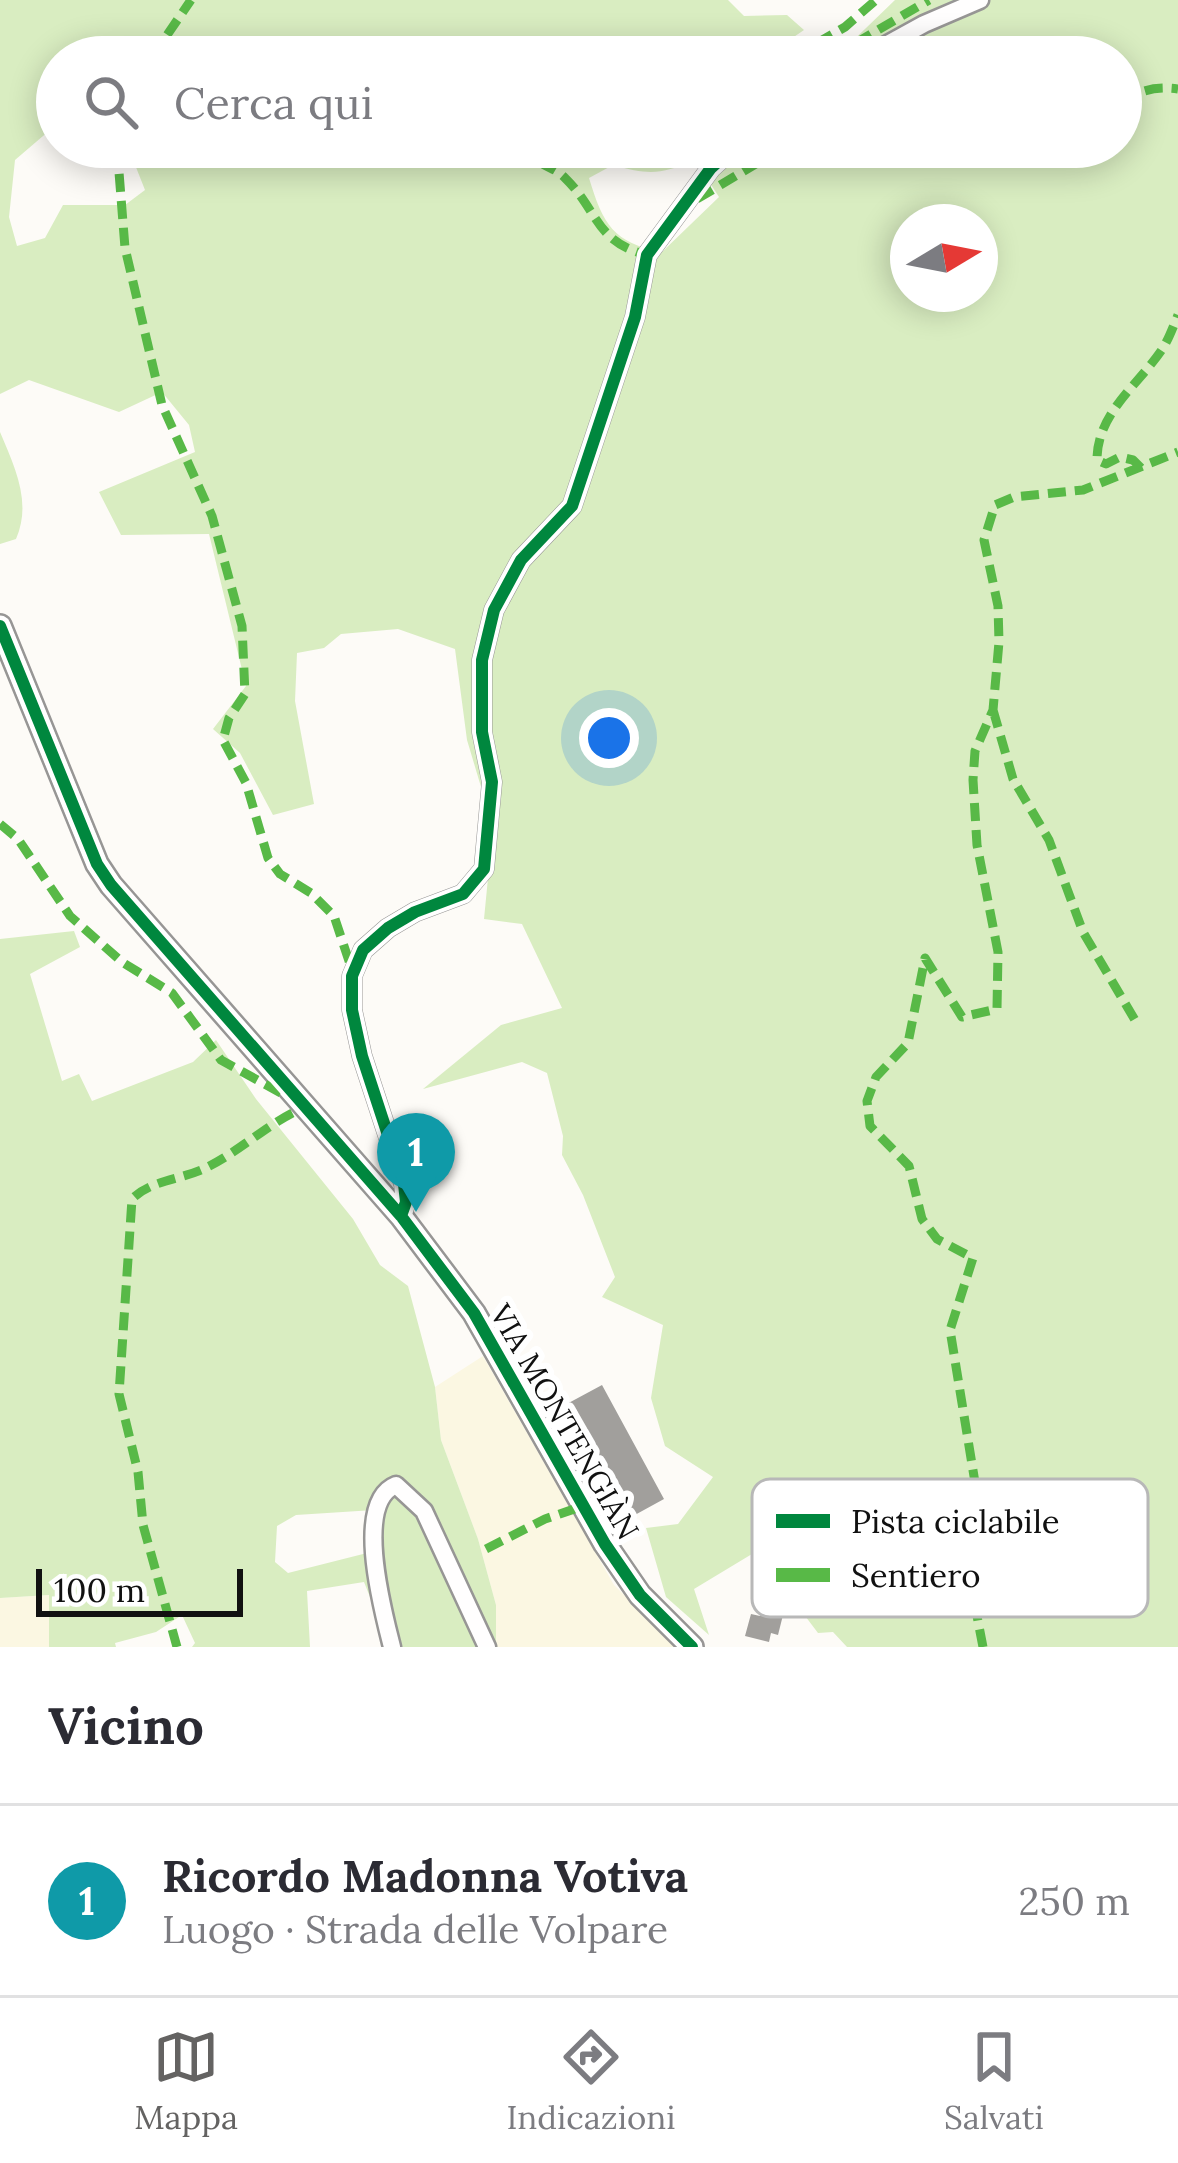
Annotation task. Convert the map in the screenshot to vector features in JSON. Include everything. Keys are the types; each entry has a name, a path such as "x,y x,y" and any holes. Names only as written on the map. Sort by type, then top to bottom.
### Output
{"street":[{"path":"902,36 980,0"},
{"path":"401,1216 406,1202 404,1184 362,1056 352,1010 352,976 364,950 388,928 463,894 484,869 492,782 482,732 482,660 494,610 521,560 572,506 635,316 646,255 712,168"},
{"name":"VIA MONTENGIÀN","path":"0,626 97,864 111,886 401,1216 474,1313 616,1561 640,1595 692,1647"},
{"path":"392,1647 374,1552 376,1502 383,1490 396,1485 424,1511 487,1647"}],"shaded area":[{"path":"483,1356 614,1585 677,1647 496,1647 496,1605 478,1539 441,1440 435,1387"},
{"path":"50,1595 49,1647 0,1647 0,1598"}],"green space":[{"path":"0,0 728,0 744,16 787,15 804,30 795,36 36,36 36,142 15,160 9,217 17,246 45,238 63,205 125,205 145,190 136,168 607,168 589,178 605,219 621,237 662,252 719,197 700,168 1142,168 1142,36 858,36 895,0 1178,0 1178,1647 847,1647 833,1632 818,1633 806,1617 1148,1617 1148,1479 752,1479 752,1554 694,1589 709,1635 666,1597 646,1528 678,1524 713,1477 665,1446 651,1398 663,1325 602,1297 615,1277 562,1155 563,1136 547,1073 522,1062 423,1089 501,1025 562,1008 522,924 484,919 493,827 467,740 455,649 398,629 341,634 324,648 297,653 295,701 314,804 273,815 240,753 213,729 246,686 209,534 121,535 99,492 195,452 189,425 162,392 119,412 29,380 0,394"},
{"path":"624,168 675,168 636,171"},
{"path":"0,432 20,485 22,512 16,539 0,544"},
{"path":"74,931 80,947 30,974 62,1081 79,1074 92,1101 193,1062 216,1040 256,1099 353,1219 380,1265 408,1286 435,1387 441,1440 478,1539 496,1605 496,1647 390,1647 364,1582 307,1591 310,1647 192,1647 195,1643 182,1615 156,1632 115,1643 116,1647 49,1647 49,1595 0,1598 0,939","holes":["374,1510 371,1552 288,1573 275,1562 277,1526 296,1515"]}],"building":[{"path":"602,1385 664,1499 633,1516 625,1501 617,1505 563,1406"},
{"path":"751,1614 782,1617 778,1635 771,1633 769,1642 745,1636"}],"marked path":[{"path":"166,36 191,0"},
{"path":"829,36 876,0"},
{"path":"868,36 929,0"},
{"path":"1142,92 1178,89"},
{"path":"119,168 125,248 162,405 212,516 242,626 245,694 229,718 223,740 246,783 268,858 280,874 311,893 334,916 352,970"},
{"path":"551,168 576,190 607,233 647,255"},
{"path":"697,199 749,168"},
{"path":"1141,468 1120,457 1106,464 1097,460 1099,444 1111,415 1161,351 1178,315"},
{"path":"974,1479 950,1330 973,1258 937,1239 922,1219 909,1166 870,1126 867,1101 876,1077 908,1043 925,958 962,1017 997,1009 998,952 977,845 973,780 975,751 993,710 999,642 998,606 984,540 995,505 1014,497 1083,490 1178,452"},
{"path":"993,710 1013,779 1049,840 1083,932 1135,1020"},
{"path":"0,824 18,839 70,916 122,962 172,993 221,1060 281,1093"},
{"path":"177,1647 143,1525 138,1472 119,1394 132,1199 155,1185 215,1163 305,1107"},
{"path":"486,1549 583,1506"},
{"path":"977,1617 983,1647"}],"cycle path":[{"path":"401,1216 406,1202 404,1184 362,1056 352,1010 352,976 363,950 388,928 463,894 484,869 492,782 482,732 482,660 494,610 521,560 572,506 635,317 647,255 711,168"},
{"path":"0,626 97,864 111,885 401,1216 474,1313 605,1544 640,1595 692,1647"}],"place":[{"name":"Ricordo Madonna Votiva","path":"416,1212"}]}
